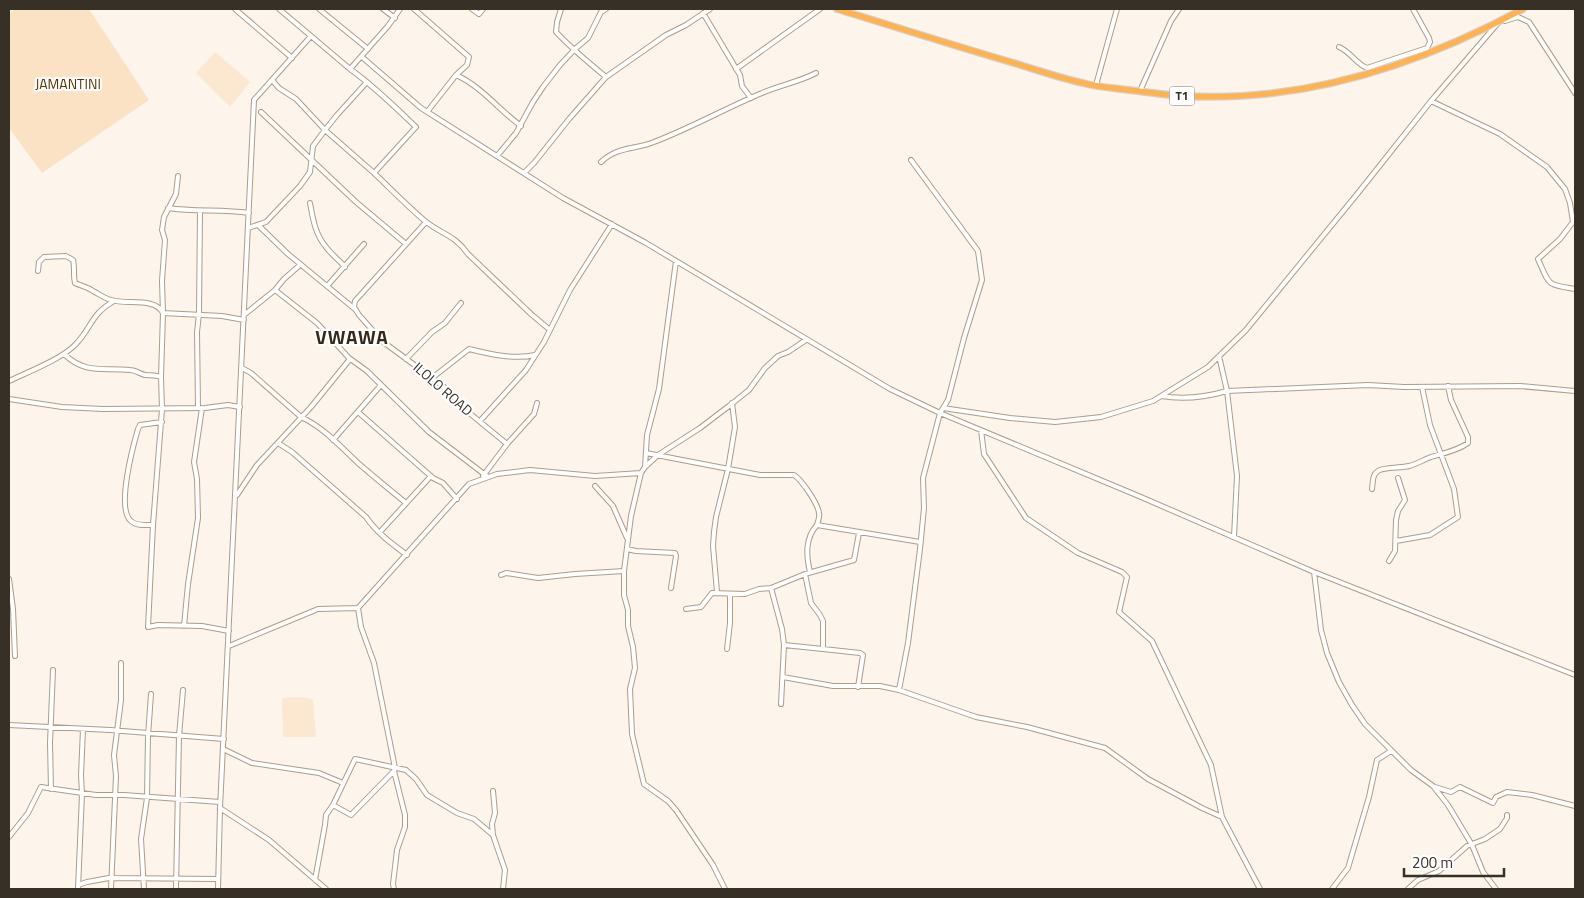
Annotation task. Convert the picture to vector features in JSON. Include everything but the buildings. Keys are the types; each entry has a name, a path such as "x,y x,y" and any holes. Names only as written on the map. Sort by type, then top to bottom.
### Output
{"highway":[{"name":"T1","path":"837,9 1084,84 1184,96 1257,95 1313,87 1358,77 1438,49 1523,9"}],"street":[{"path":"235,9 292,58"},
{"path":"280,9 367,82 416,127 374,172"},
{"path":"319,9 368,49"},
{"path":"383,9 394,18"},
{"path":"350,69 362,57 400,9"},
{"path":"414,9 469,57 467,65 456,75 427,112"},
{"path":"472,9 479,14 483,9"},
{"path":"562,9 557,22 556,32 573,50 582,55 606,77"},
{"path":"497,156 510,142 521,126 533,102 560,65 573,50 588,38 601,12 606,9"},
{"path":"524,173 606,77 666,35 710,9"},
{"path":"736,69 796,24 820,9"},
{"path":"1096,85 1116,9"},
{"path":"1140,91 1171,21 1179,9"},
{"path":"1339,46 1353,55 1359,64 1368,68 1427,48 1430,42 1429,38 1413,9"},
{"path":"703,13 740,75 742,86 751,98"},
{"path":"1494,27 1518,17 1529,22 1575,93"},
{"path":"943,408 1010,418 1055,422 1101,417 1153,401 1208,366 1246,330 1431,101 1500,21"},
{"path":"218,889 220,802 254,100 311,36"},
{"path":"362,57 427,112 563,198 676,261 890,389 940,414 1314,572 1575,675"},
{"path":"600,162 622,149 653,143 720,114 751,98 816,73"},
{"path":"456,75 472,83 505,115 521,126"},
{"path":"272,80 279,88 296,99 325,130 374,172 426,222 453,237 468,254 550,330"},
{"path":"303,153 312,148 337,115 367,82"},
{"path":"1431,101 1500,134 1547,167 1565,189 1575,227"},
{"path":"261,112 312,162 406,244"},
{"path":"248,228 266,222 300,186 310,172 312,148"},
{"path":"900,690 908,643 924,508 924,469 940,414 948,400 964,338 982,280 978,251 911,160"},
{"path":"178,176 176,194 164,217 162,230 164,240 160,377 162,422 148,627 158,625 202,626 229,631"},
{"path":"310,203 318,236 345,267"},
{"path":"168,208 200,211 227,210 249,213"},
{"path":"184,626 198,518 197,479 194,462 200,408 197,332 199,314 200,211"},
{"path":"356,311 354,308 355,301 426,222"},
{"path":"1573,222 1560,239 1538,259 1550,284 1575,289"},
{"path":"480,421 519,378 535,355 570,290 612,224"},
{"name":"ILOLO ROAD","path":"258,225 300,265 328,286 356,311 382,341 446,389 462,407 507,444"},
{"path":"328,286 364,244"},
{"path":"38,271 39,262 44,257 66,256 73,260 75,283 115,301 153,303 160,307 163,313"},
{"path":"645,467 647,435 659,389 676,261"},
{"path":"163,313 244,318 300,265"},
{"path":"275,290 317,323 350,359 382,385 429,432 486,476 530,470 595,476 641,473"},
{"path":"9,381 64,354 76,344 98,312 115,301"},
{"path":"406,359 432,332 445,323 461,303"},
{"path":"725,889 713,865 676,810 668,801 644,784 632,734 630,689 635,668 628,626 628,610 624,595 624,571 631,516 641,473 645,467 658,455 700,428 749,390 778,356 806,340"},
{"path":"432,378 468,349 498,356 526,357 535,355"},
{"path":"64,354 71,361 84,368 134,370 160,377"},
{"path":"1219,356 1227,391 1237,476 1234,537"},
{"path":"236,496 257,465 350,359"},
{"path":"242,368 257,378 301,417 309,420 406,503"},
{"path":"333,440 382,385"},
{"path":"1161,396 1176,399 1210,396 1227,391 1368,386 1520,386 1575,391"},
{"path":"1396,541 1430,535 1458,517 1454,489 1430,425 1422,386"},
{"path":"1372,489 1373,478 1379,470 1416,465 1441,454 1460,449 1469,440 1451,400 1448,386"},
{"path":"9,399 62,407 95,409 200,408 228,405 240,407"},
{"path":"229,646 318,609 358,608 469,484 486,476 507,444 534,414 537,403"},
{"path":"717,592 713,546 714,532 735,427 732,403"},
{"path":"358,412 431,476 443,483 457,498"},
{"path":"154,525 131,522 125,514 125,502 129,466 138,429 140,425 162,422"},
{"path":"981,430 984,454 1026,518 1078,553 1122,572 1127,577 1120,612 1152,641 1211,765 1222,817 1260,889"},
{"path":"278,443 292,452 366,517 390,543 407,555"},
{"path":"646,453 760,475 794,475 800,481 817,507 820,517 817,525 811,531 808,540 807,573 811,603 822,621 823,649"},
{"path":"380,532 431,476"},
{"path":"1389,561 1395,553 1398,511 1405,500 1398,478"},
{"path":"595,486 613,506 628,540"},
{"path":"817,525 920,542"},
{"path":"686,609 701,606 709,595 717,592 745,594 759,589 771,588 807,573 854,560 859,533"},
{"path":"627,549 636,552 675,553 671,588"},
{"path":"501,575 506,573 538,578 624,571"},
{"path":"1314,572 1321,630 1327,653 1339,682 1365,724 1411,770 1433,786 1448,805 1472,845 1484,872 1496,889"},
{"path":"9,579 16,656"},
{"path":"771,588 782,629 784,645 781,704"},
{"path":"727,648 730,623 730,594"},
{"path":"358,608 361,627 374,662 405,815 405,827 397,850 394,889"},
{"path":"784,645 862,654 858,687"},
{"path":"111,889 116,776 114,755 121,700 121,663"},
{"path":"51,790 51,727 54,670"},
{"path":"783,677 833,686 880,686 900,690 976,717 1027,727 1106,748 1148,779 1222,817"},
{"path":"176,889 179,736 183,690"},
{"path":"144,889 141,839 147,798 151,694"},
{"path":"9,725 224,739"},
{"path":"78,887 83,729"},
{"path":"223,749 252,763 319,773 343,783"},
{"path":"1332,889 1348,868 1369,797 1377,760 1391,751"},
{"path":"315,880 326,816 355,759 406,770 416,779 427,795 457,814 474,819 493,835"},
{"path":"333,805 351,815 395,769"},
{"path":"1433,786 1451,792 1460,787 1493,803 1496,797 1507,792 1532,795 1575,806"},
{"path":"9,836 28,813 40,787 82,794 220,802"},
{"path":"493,791 495,813 492,824 493,835 505,870 503,889"},
{"path":"220,808 269,840 326,889"},
{"path":"1408,889 1418,880 1438,871 1467,846 1485,839 1500,829 1508,818 1507,815"},
{"path":"78,887 87,882 112,878 218,879"}],"shaded area":[{"path":"215,52 250,82 230,107 196,73"},
{"path":"300,697 313,699 316,737 283,737 282,698"}],"green space":[{"name":"JAMANTINI","path":"15,9 89,9 149,100 42,173 9,128 9,14"}],"district":[{"name":"VWAWA","path":"352,337"}]}
